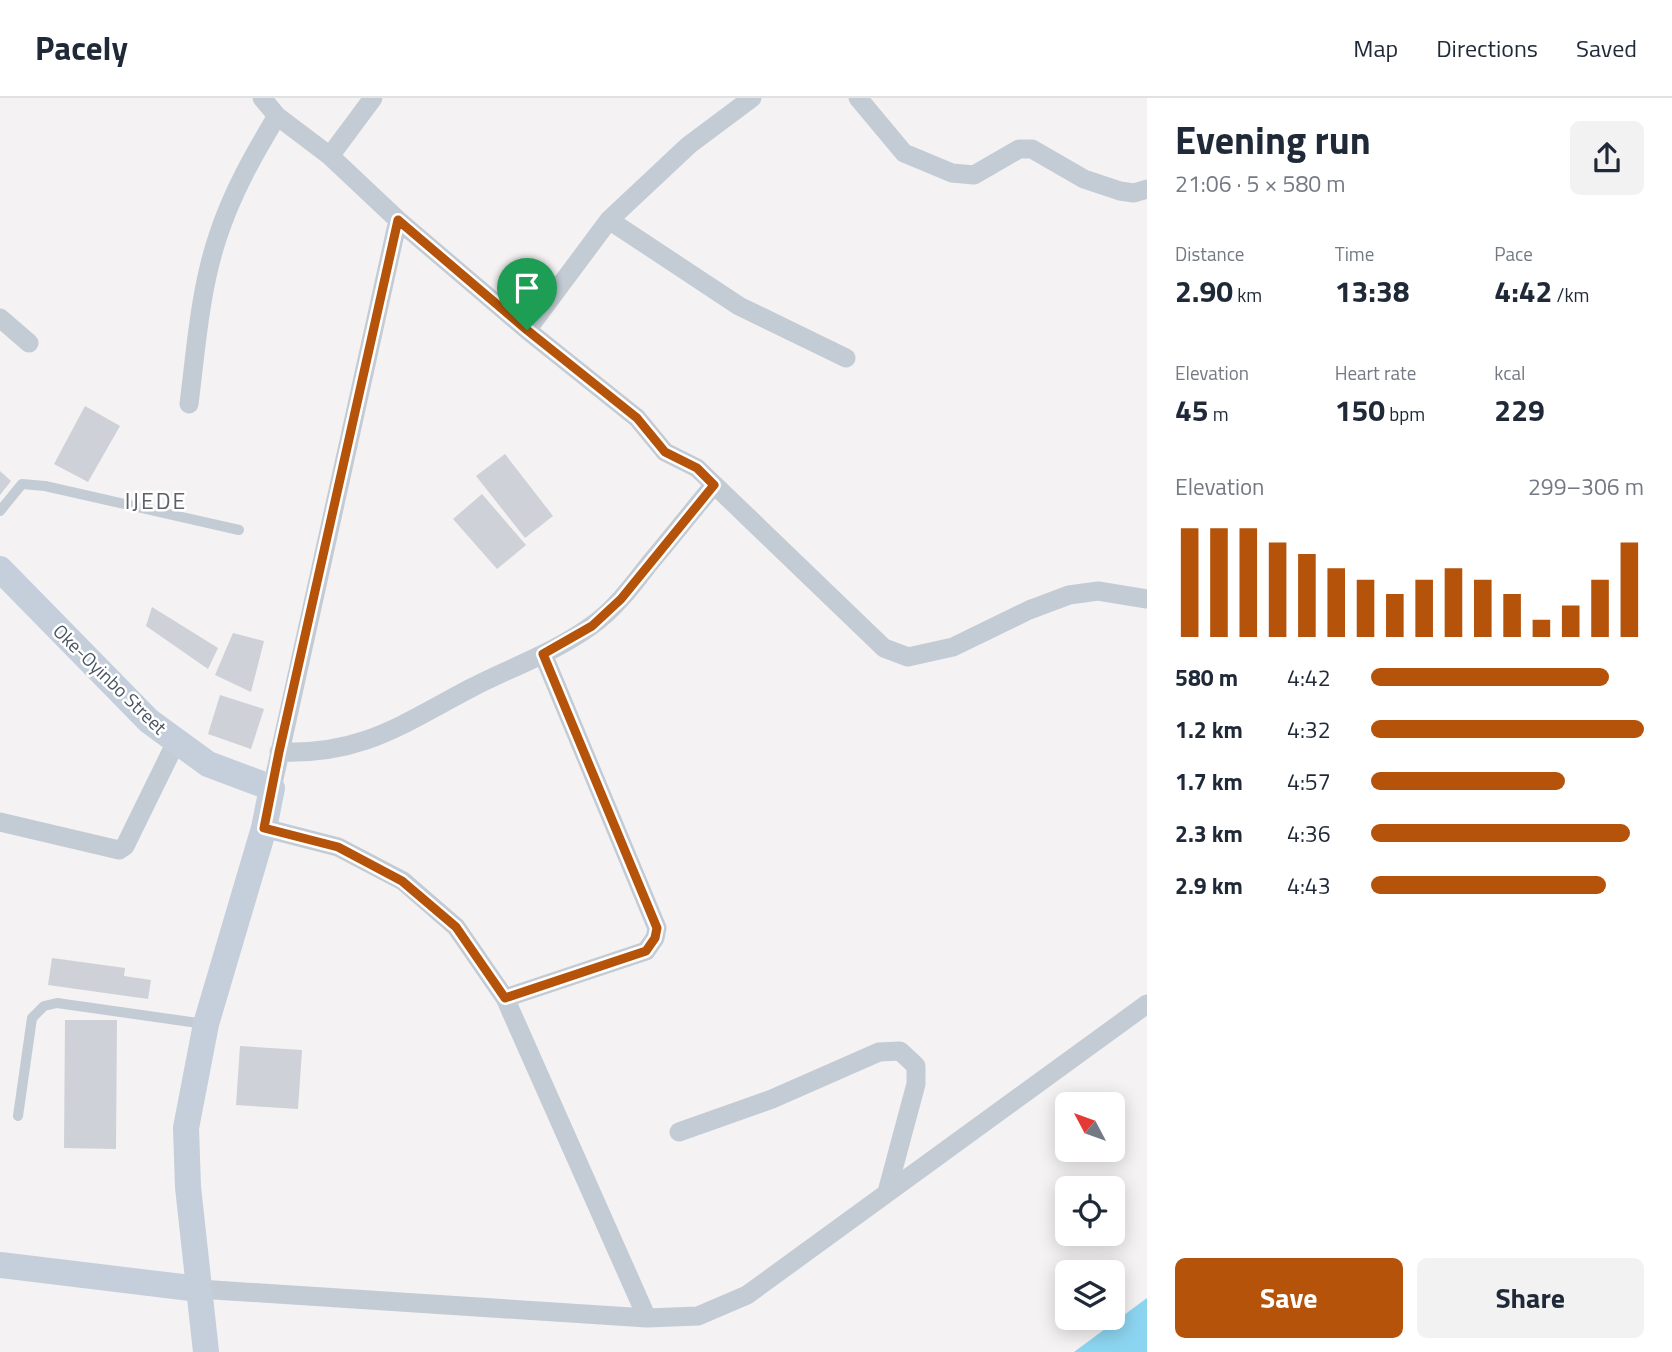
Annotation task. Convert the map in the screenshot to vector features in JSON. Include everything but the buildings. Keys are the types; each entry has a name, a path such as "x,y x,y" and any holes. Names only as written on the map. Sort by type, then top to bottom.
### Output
{"main road":[{"name":"Oke-Oyinbo Street","path":"0,569 149,721 208,764 272,788"},
{"path":"206,1352 188,1187 186,1128 206,1024 264,828 272,788"},
{"path":"0,1265 199,1289"}],"street":[{"path":"261,98 277,116 330,156 398,220 527,330 637,418 665,452 697,468 884,648 908,657 953,647 1029,610 1069,595 1098,591 1147,599"},
{"path":"330,156 373,98"},
{"path":"527,330 609,220 689,145 752,98"},
{"path":"858,98 904,152 952,173 974,174 1019,149 1032,149 1084,179 1120,191 1134,193 1147,189"},
{"path":"189,404 200,317 218,237 246,167 277,116"},
{"path":"272,788 398,220"},
{"path":"609,220 739,306 846,358"},
{"path":"0,318 29,343"},
{"path":"279,752 314,753 345,748 404,725 592,626 621,599 714,485"},
{"path":"505,998 646,951 655,938 657,928 543,654"},
{"path":"0,822 119,850 125,846 176,742"},
{"path":"264,828 338,847 402,881 456,927 505,998 648,1318"},
{"path":"199,1289 648,1318 698,1316 747,1294 1147,1004"},
{"path":"679,1132 772,1099 879,1052 900,1051 916,1066 916,1084 887,1192"}],"lane":[{"path":"0,511 22,484 45,486 239,530"},
{"path":"18,1116 32,1018 44,1006 57,1003 206,1024"}],"water":[{"path":"1147,1298 1147,1352 1074,1352 1104,1330 1125,1330 1125,1314"}],"district":[{"name":"IJEDE","path":"156,501"}],"route":[{"path":"398,220 527,330 637,418 665,452 697,468 714,485 621,599 592,626 543,654 657,928 655,938 646,951 505,998 456,927 402,881 338,847 264,828 398,220"}]}
